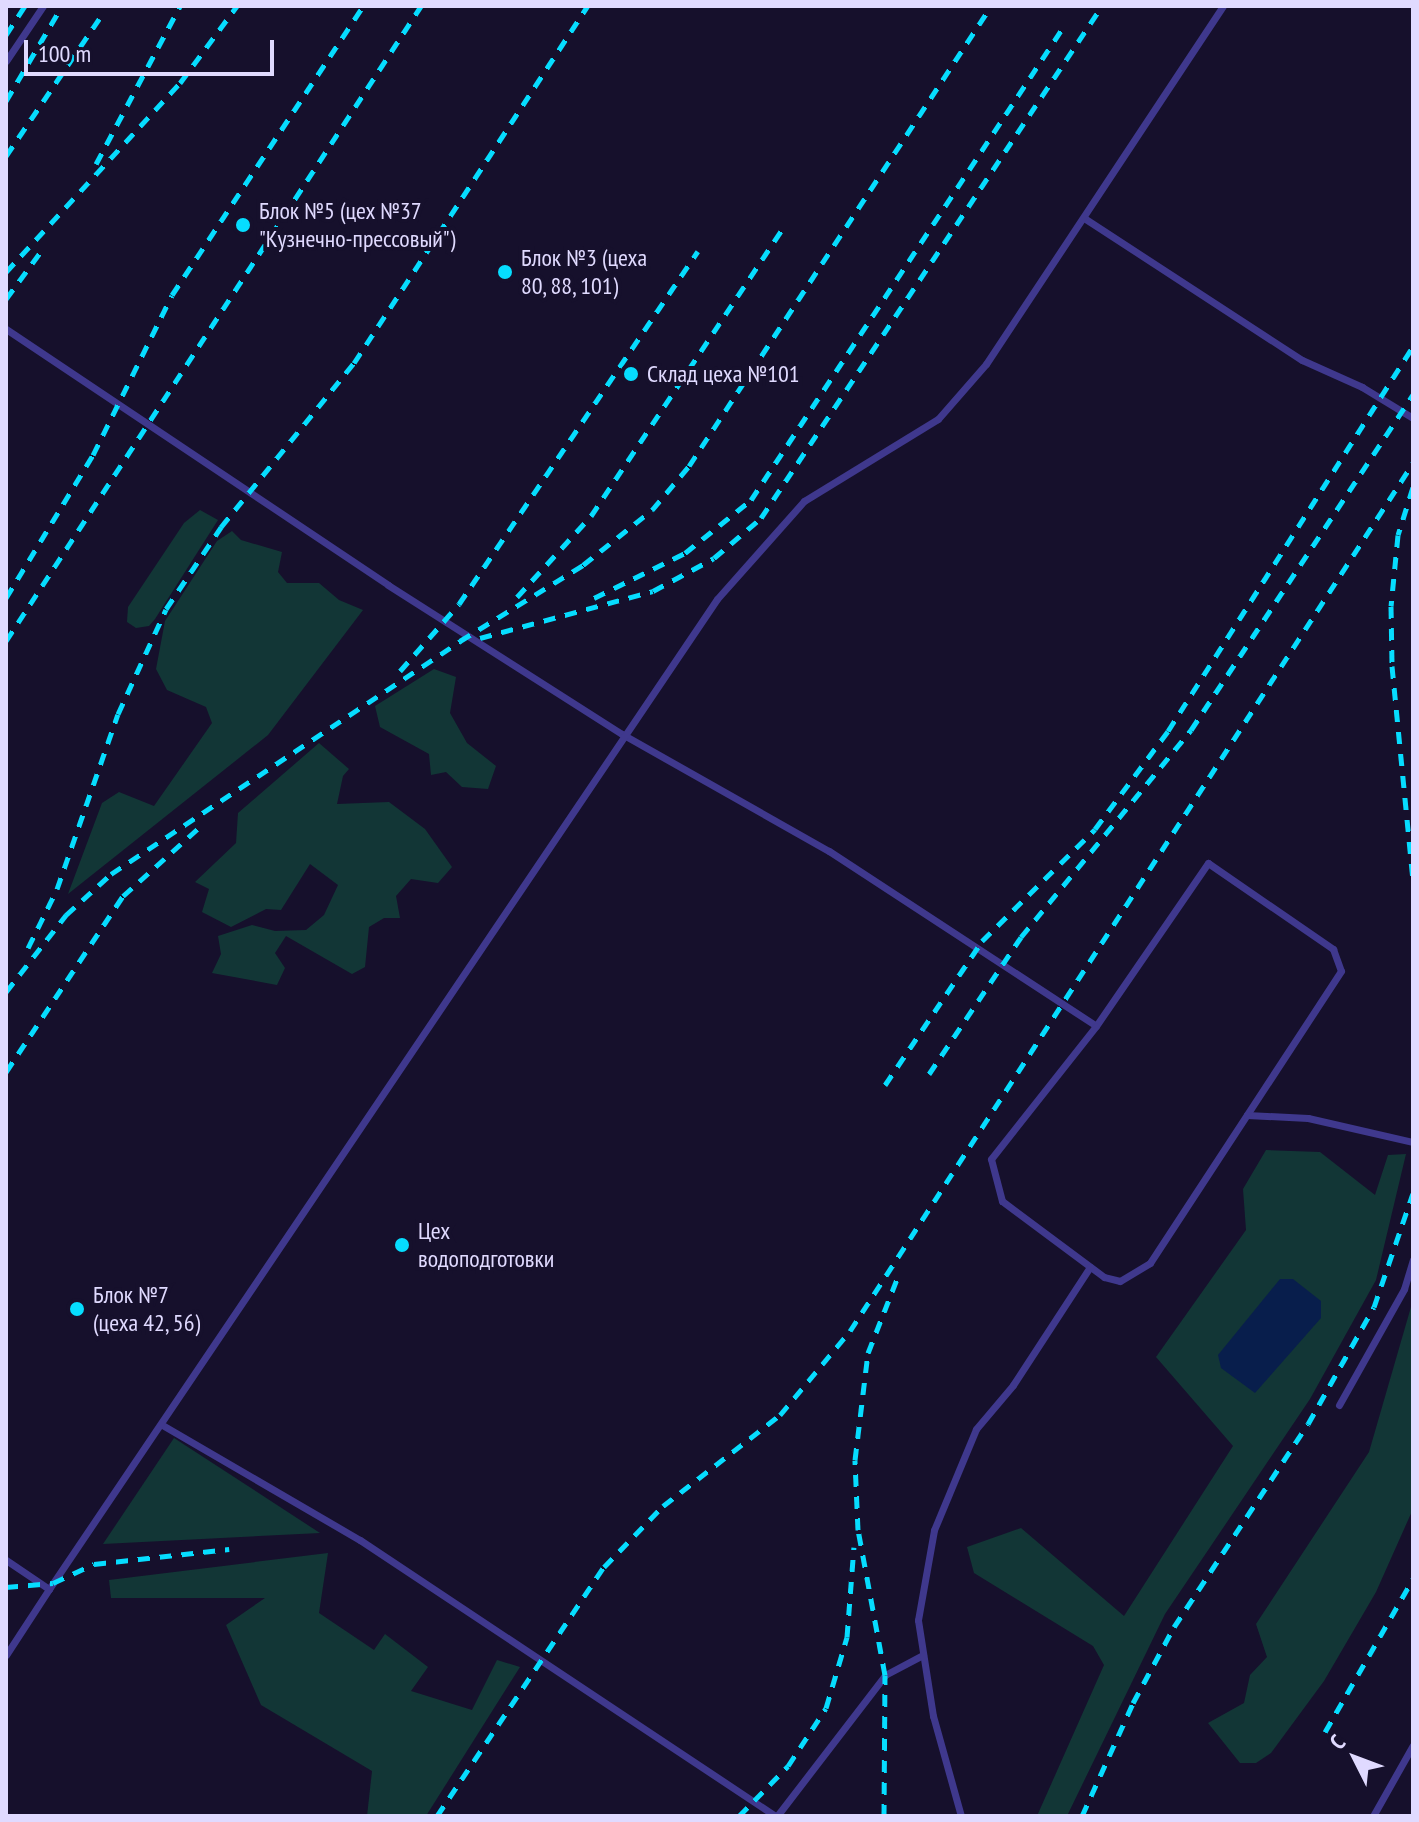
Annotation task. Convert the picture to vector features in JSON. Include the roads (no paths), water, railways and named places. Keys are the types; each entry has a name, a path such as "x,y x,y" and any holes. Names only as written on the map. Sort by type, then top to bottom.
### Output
{"lane":[{"path":"6,61 43,6"},
{"path":"6,1655 164,1426 622,734 717,599 804,501 938,419 986,364 1223,6"},
{"path":"1084,218 1302,360 1362,387 1413,418"},
{"path":"6,329 622,734 829,851 1096,1026"},
{"path":"1208,863 1333,949 1341,971 1150,1263 1120,1281 1090,1267 1002,1201 991,1159 1096,1026 1208,863"},
{"path":"1247,1115 1308,1118 1413,1142"},
{"path":"1339,1405 1404,1289 1413,1259"},
{"path":"961,1816 933,1716 918,1620 934,1530 976,1429 1013,1385 1090,1267"},
{"path":"164,1426 360,1540 776,1816 885,1675 923,1655"},
{"path":"6,1560 49,1589"},
{"path":"1373,1816 1413,1745"}],"water":[{"path":"1280,1279 1293,1279 1321,1301 1321,1318 1255,1393 1221,1368 1218,1355"}],"railway":[{"path":"6,35 25,6"},
{"path":"6,101 62,6"},
{"path":"96,164 180,6"},
{"path":"6,272 180,83 237,6"},
{"path":"6,598 93,455 172,295 363,6"},
{"path":"6,641 421,6"},
{"path":"28,948 57,889 118,714 166,609 221,527 354,363 588,6"},
{"path":"6,992 66,915 111,874 460,641 583,565 652,510 689,466 991,6"},
{"path":"480,638 653,591 714,558 761,518 1102,6"},
{"path":"6,156 99,19"},
{"path":"594,598 685,553 751,500 1062,29"},
{"path":"517,597 591,516 781,231"},
{"path":"6,299 42,250"},
{"path":"400,671 459,604 698,251"},
{"path":"885,1085 982,941 1095,829 1168,731 1413,347"},
{"path":"929,1074 1021,937 1191,730 1413,394"},
{"path":"437,1816 604,1567 663,1506 780,1415 850,1331 1413,463"},
{"path":"1413,487 1398,535 1391,606 1392,666 1413,879"},
{"path":"6,1072 123,896 203,824"},
{"path":"1082,1816 1133,1703 1174,1627 1308,1424 1374,1307 1413,1193"},
{"path":"884,1816 885,1675 858,1530 855,1460 868,1353 899,1274"},
{"path":"739,1816 788,1766 826,1708 847,1637 854,1547"},
{"path":"6,1587 53,1583 94,1564 229,1549"},
{"path":"1325,1732 1413,1579"}],"place":[{"name":"Блок №5 (цех №37 \"Кузнечно-прессовый\")","path":"243,225"},
{"name":"Блок №3 (цеха 80, 88, 101)","path":"505,272"},
{"name":"Склад цеха №101","path":"631,374"},
{"name":"Цех водоподготовки","path":"402,1245"},
{"name":"Блок №7 (цеха 42, 56)","path":"77,1309"}]}
